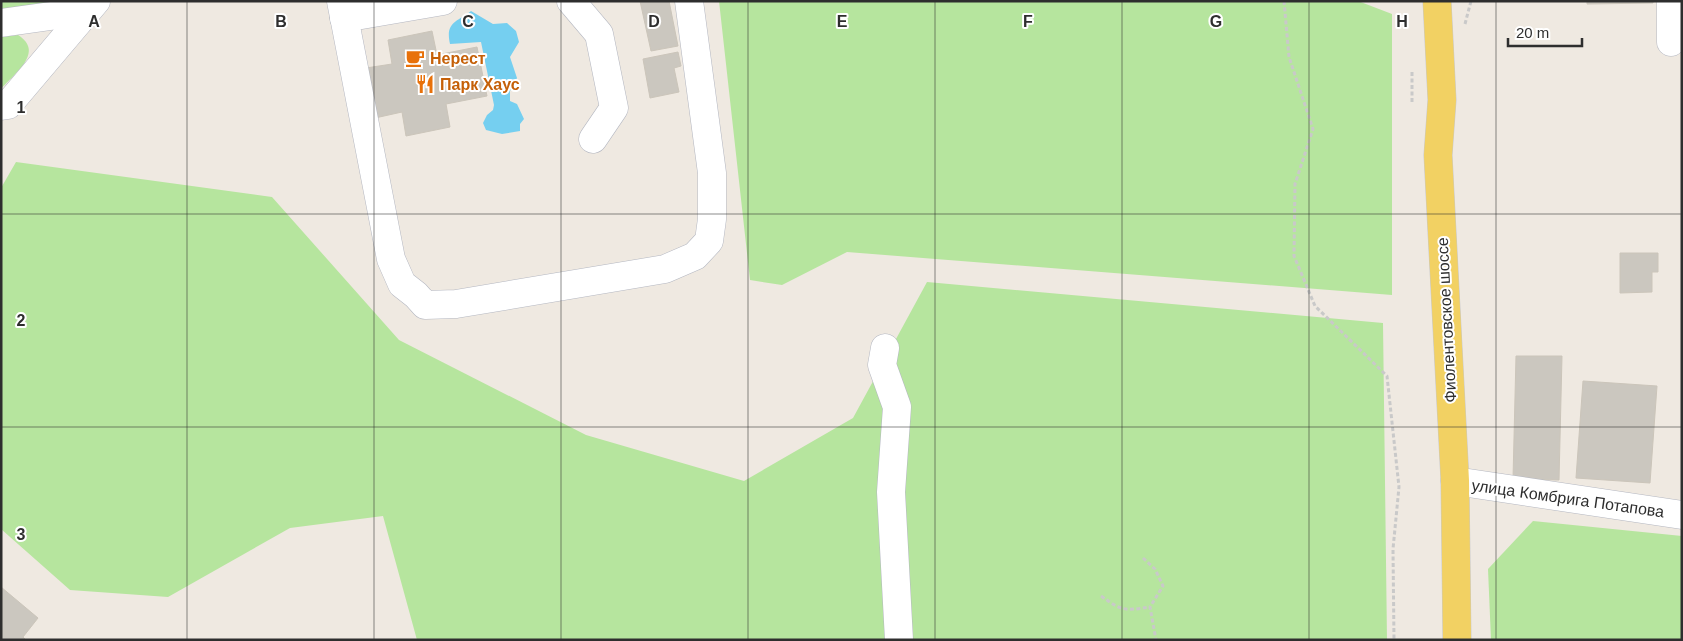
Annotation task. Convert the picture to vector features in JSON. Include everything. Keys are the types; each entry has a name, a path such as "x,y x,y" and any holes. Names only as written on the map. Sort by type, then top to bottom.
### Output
{"main road":[{"name":"Фиолентовское шоссе","path":"1439,7 1442,100 1438,155 1454,481 1457,640"}],"street":[{"path":"1,23 65,14 85,1"},
{"path":"1,106 8,105 96,1"},
{"path":"443,1 343,10 391,259 402,284 425,305 456,304 665,268 695,256 709,241 712,219 712,173 689,1"},
{"path":"571,1 598,34 614,108 593,139"},
{"path":"1671,1 1671,42"},
{"path":"885,348 882,365 897,407 891,492 899,640"},
{"name":"улица Комбрига Потапова","path":"1454,481 1682,515"}],"path":[{"path":"1284,1 1289,57 1314,129 1294,184 1294,256 1315,306 1387,376 1399,487 1392,549 1394,640"},
{"path":"1143,558 1155,569 1163,586 1150,607 1156,640"},
{"path":"1101,596 1119,609 1135,610 1150,607"}],"green space":[{"path":"1,1 76,1 1,16"},
{"path":"719,1 1358,1 1392,14 1392,295 847,252 782,285 750,280"},
{"path":"18,35 26,42 29,48 28,55 20,69 1,89 1,37"},
{"path":"16,162 272,197 399,340 586,435 744,481 853,418 927,282 1383,323 1387,640 417,640 383,516 290,528 168,597 70,590 1,529 1,188"},
{"path":"1533,521 1682,536 1682,640 1491,640 1488,569"}],"water":[{"path":"471,11 493,24 507,23 516,31 519,42 510,57 517,78 510,91 510,101 517,104 524,119 520,124 520,131 502,134 486,130 483,123 487,115 493,110 494,105 481,42 450,44 449,31 453,23"}],"building":[{"path":"640,1 669,1 678,46 651,51"},
{"path":"1587,1 1653,1 1653,3 1587,4"},
{"path":"432,31 437,55 477,47 487,96 446,104 450,127 406,136 402,112 375,118 366,68 392,64 388,40"},
{"path":"678,52 681,66 674,68 679,92 650,98 643,59"},
{"path":"1620,253 1658,253 1658,272 1652,272 1652,292 1620,293"},
{"path":"1516,356 1562,356 1559,480 1513,479"},
{"path":"1583,381 1657,386 1650,483 1576,478"},
{"path":"1,587 38,618 23,637 26,640 1,640"}],"place":[{"name":"Нерест","path":"415,58"},
{"name":"Парк Хаус","path":"425,84"}]}
